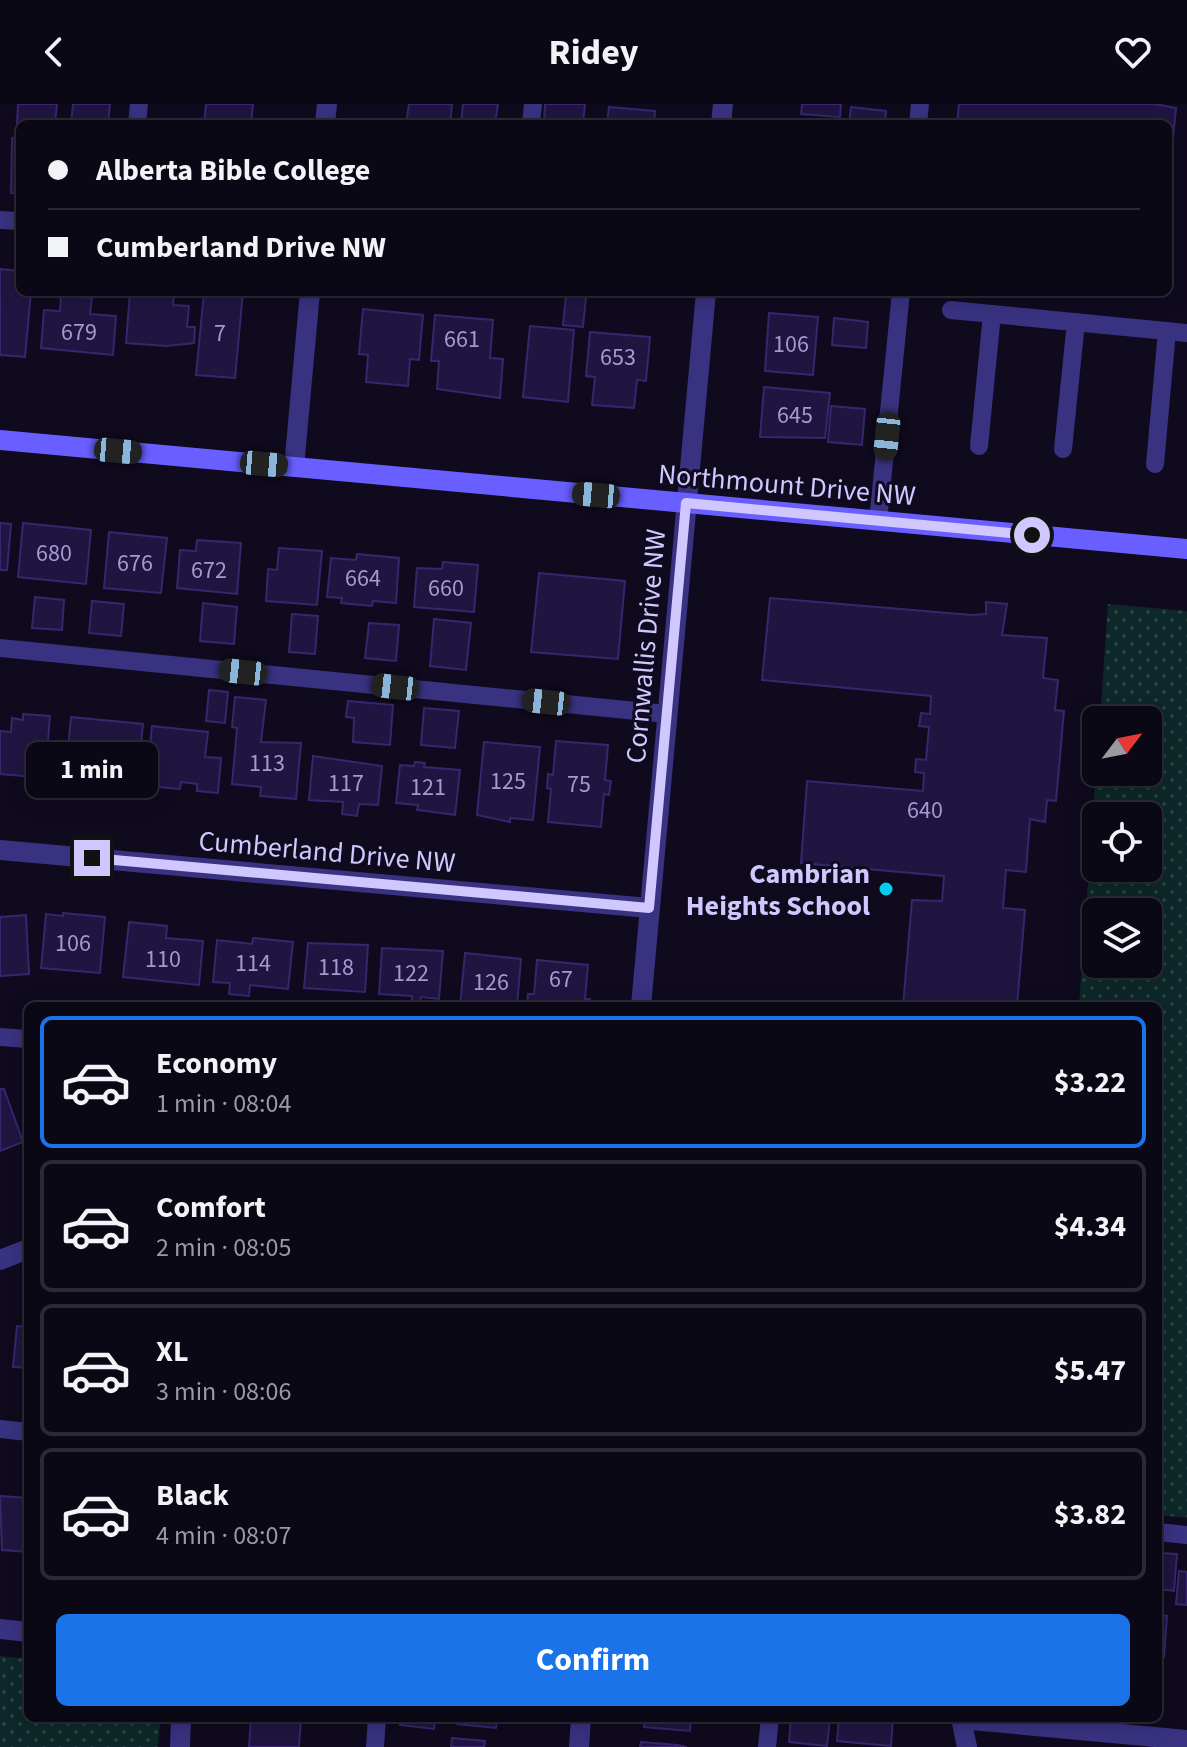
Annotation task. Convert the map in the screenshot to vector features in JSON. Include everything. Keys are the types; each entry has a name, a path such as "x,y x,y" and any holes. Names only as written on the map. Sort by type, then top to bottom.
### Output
{"street":[{"path":"294,467 310,296"},
{"name":"Cornwallis Drive NW","path":"641,1002 706,296"},
{"name":"Northmount Drive NW","path":"0,440 1187,549"},
{"name":"Cumberland Drive NW","path":"0,850 649,908"},
{"path":"0,1260 24,1251"},
{"path":"0,1629 24,1632"},
{"path":"180,1747 181,1722"},
{"path":"579,1747 581,1722"},
{"path":"962,1722 967,1747"},
{"path":"1002,1722 1187,1740"}],"lane":[{"path":"878,521 901,296"},
{"path":"951,310 1187,333"},
{"path":"979,446 992,314"},
{"path":"1063,449 1076,322"},
{"path":"1155,464 1167,331"},
{"path":"0,648 667,714"},
{"path":"0,1037 24,1039"},
{"path":"0,1429 24,1432"},
{"path":"1162,1532 1187,1535"},
{"path":"375,1747 377,1722"},
{"path":"767,1747 770,1722"}],"green space":[{"path":"1108,604 1187,611 1187,1518 1162,1515 1162,1002 1079,1002 1082,965 1082,978 1162,978 1162,898 1087,898 1088,882 1162,882 1162,802 1094,802 1095,786 1162,786 1162,706 1101,706"},
{"path":"0,1656 24,1659 24,1722 160,1723 158,1747 0,1747"}],"building":[{"path":"18,104 57,104 55,120 17,120"},
{"path":"73,104 110,104 108,120 71,120"},
{"path":"206,104 253,104 251,120 204,120"},
{"path":"409,104 452,104 450,120 407,120"},
{"path":"463,104 498,104 496,120 461,120"},
{"path":"545,104 585,104 583,120 544,120"},
{"path":"802,104 841,104 840,117 801,114"},
{"path":"959,104 1155,104 1176,108 1172,148 1172,120 957,120"},
{"path":"609,107 655,111 654,120 607,120"},
{"path":"851,107 886,111 885,120 849,120"},
{"path":"12,138 16,138 16,194 11,193"},
{"path":"0,269 16,271 16,296 31,296 25,357 0,355"},
{"path":"61,296 71,296 92,298 90,314 116,316 113,355 41,348 44,310 60,311"},
{"path":"130,296 174,296 173,305 189,306 187,327 195,327 194,343 166,346 126,343"},
{"path":"204,296 243,296 235,378 196,375"},
{"path":"566,296 586,297 583,327 563,325"},
{"path":"363,309 423,315 419,360 410,359 408,386 366,382 368,355 359,354"},
{"path":"769,313 818,317 813,375 765,371"},
{"path":"435,315 493,320 490,358 503,359 500,398 437,389 439,361 431,361"},
{"path":"834,318 868,322 866,348 832,345"},
{"path":"530,326 574,330 568,402 523,397"},
{"path":"590,332 650,337 646,381 637,380 634,408 592,405 595,377 586,376"},
{"path":"764,387 830,393 825,438 760,437"},
{"path":"831,406 865,409 862,445 828,442"},
{"path":"0,523 11,524 7,570 0,570"},
{"path":"23,523 91,530 86,584 18,577"},
{"path":"109,532 167,538 161,593 104,588"},
{"path":"197,540 241,543 237,594 177,588 180,550 196,551"},
{"path":"279,548 322,551 317,605 266,601 268,569 277,570"},
{"path":"357,554 399,558 396,603 373,601 372,606 341,603 342,598 327,597 331,558 356,560"},
{"path":"443,562 478,565 474,612 414,607 417,568 442,569"},
{"path":"539,573 625,581 618,659 531,652"},
{"path":"35,597 64,600 62,630 32,628"},
{"path":"770,598 972,615 986,614 986,602 1007,604 1002,635 1047,638 1043,678 1058,680 1055,710 1064,711 1056,801 1047,800 1045,822 1030,819 1026,872 1006,870 1003,908 1025,910 1017,1002 903,1002 912,900 942,901 944,876 801,863 807,781 923,791 924,773 915,772 916,759 926,760 929,727 919,726 921,713 930,714 931,696 762,680"},
{"path":"92,601 124,604 121,636 89,633"},
{"path":"203,603 237,607 234,644 200,641"},
{"path":"292,614 318,616 315,654 289,652"},
{"path":"434,619 471,623 466,670 430,666"},
{"path":"369,623 399,625 396,661 365,658"},
{"path":"209,690 228,692 225,723 206,721"},
{"path":"235,697 266,700 261,742 301,743 296,799 260,796 261,787 232,784 237,728 232,727"},
{"path":"348,701 393,705 390,745 353,742 354,718 346,717"},
{"path":"424,708 459,711 455,748 421,745"},
{"path":"23,714 50,716 45,778 0,774 0,731 11,732 12,718 23,720"},
{"path":"71,717 143,724 137,786 98,782 100,762 67,759"},
{"path":"152,726 208,732 205,757 221,758 218,793 197,791 197,784 181,782 180,789 146,786"},
{"path":"556,741 608,745 605,780 611,781 609,795 604,794 601,827 548,822 551,789 547,788 548,774 553,775"},
{"path":"484,742 540,747 533,820 510,818 510,822 477,815"},
{"path":"313,756 382,766 378,805 359,804 357,816 342,814 343,802 309,800"},
{"path":"415,762 425,763 424,767 460,770 455,815 417,810 418,805 396,803 400,765 414,766"},
{"path":"63,913 105,917 100,973 41,968 46,914 63,916"},
{"path":"26,915 29,974 0,976 0,917"},
{"path":"129,922 167,926 166,938 203,941 199,985 123,977"},
{"path":"253,938 293,942 288,989 250,985 249,996 229,994 230,983 213,982 217,940 252,944"},
{"path":"308,943 368,945 365,992 304,988"},
{"path":"382,948 443,951 439,999 421,997 420,1002 412,1002 412,996 379,994"},
{"path":"465,953 521,959 517,1002 460,1002"},
{"path":"537,960 588,965 585,999 590,999 590,1002 527,1002 528,994 534,994"},
{"path":"0,1089 4,1089 23,1142 0,1151"},
{"path":"17,1326 24,1327 24,1368 13,1367"},
{"path":"0,1496 24,1498 24,1552 2,1550"},
{"path":"1162,1553 1177,1554 1174,1591 1162,1590"},
{"path":"1179,1571 1187,1572 1187,1605 1176,1604"},
{"path":"1162,1615 1167,1616 1162,1657"},
{"path":"251,1722 301,1722 299,1747 249,1747"},
{"path":"400,1722 435,1722 434,1729 400,1725"},
{"path":"457,1722 497,1722 496,1728"},
{"path":"645,1722 691,1722 690,1731 644,1727"},
{"path":"791,1722 830,1722 827,1746 789,1742"},
{"path":"839,1722 893,1722 891,1746 837,1741"},
{"path":"452,1738 485,1741 484,1747 451,1747"},
{"path":"641,1742 677,1745 687,1747 640,1747"}],"place":[{"name":"Cambrian Heights School","path":"886,889"}],"route":[{"path":"92,858 649,908 686,503 1032,535"}]}
